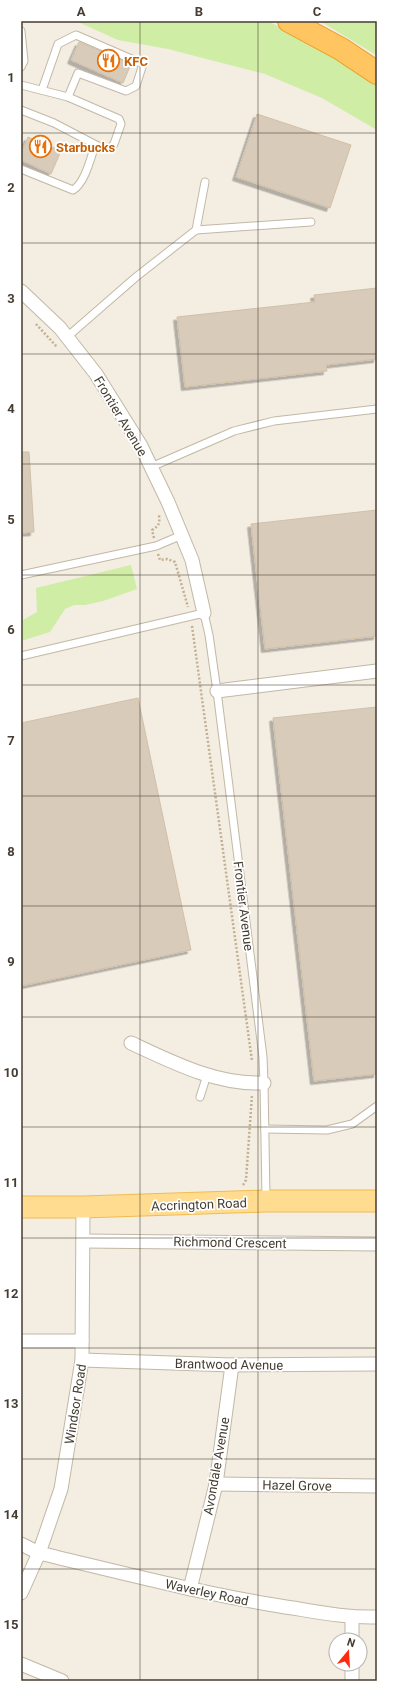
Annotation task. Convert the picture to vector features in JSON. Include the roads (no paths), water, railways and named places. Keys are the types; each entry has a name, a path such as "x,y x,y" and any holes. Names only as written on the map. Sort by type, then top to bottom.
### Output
{"highway":[{"path":"289,21 341,49 377,73"}],"main road":[{"name":"Accrington Road","path":"21,1207 83,1207 266,1201 377,1202"}],"street":[{"name":"Frontier Avenue","path":"21,291 60,328 96,374 140,446 168,502 192,560 204,613"},
{"path":"217,691 377,671"},
{"path":"132,1043 190,1070 233,1082 259,1083"},
{"name":"Windsor Road","path":"21,1593 40,1553 61,1489 82,1360 83,1207"},
{"name":"Richmond Crescent","path":"83,1241 377,1244"},
{"path":"21,1341 82,1341"},
{"name":"Brantwood Avenue","path":"82,1360 232,1365 377,1364"},
{"name":"Avondale Avenue","path":"190,1589 216,1484 232,1365"},
{"name":"Hazel Grove","path":"216,1484 377,1486"},
{"name":"Waverley Road","path":"21,1544 40,1553 190,1589 243,1600 352,1618 377,1617"},
{"path":"352,1618 352,1632"},
{"path":"21,1664 62,1681"}],"lane":[{"path":"21,31 24,61 21,68"},
{"path":"42,90 58,44 76,35 143,64 136,86 126,91 78,74 68,97"},
{"path":"21,85 68,97 119,119 121,124 114,144 110,148 102,148 54,123 21,110"},
{"path":"21,169 73,190 78,187 87,170 95,144"},
{"path":"196,230 205,182"},
{"path":"67,337 136,277 196,230 311,222"},
{"path":"151,467 234,431 274,421 377,410"},
{"path":"21,575 156,546 182,535"},
{"path":"21,656 204,613"},
{"name":"Frontier Avenue","path":"204,613 209,635 217,691 263,1057 259,1083 265,1129 266,1201"},
{"path":"200,1097 207,1075"},
{"path":"265,1129 327,1130 352,1124 377,1106"}],"place":[{"name":"KFC","path":"108,61"},
{"name":"Starbucks","path":"41,147"}]}
